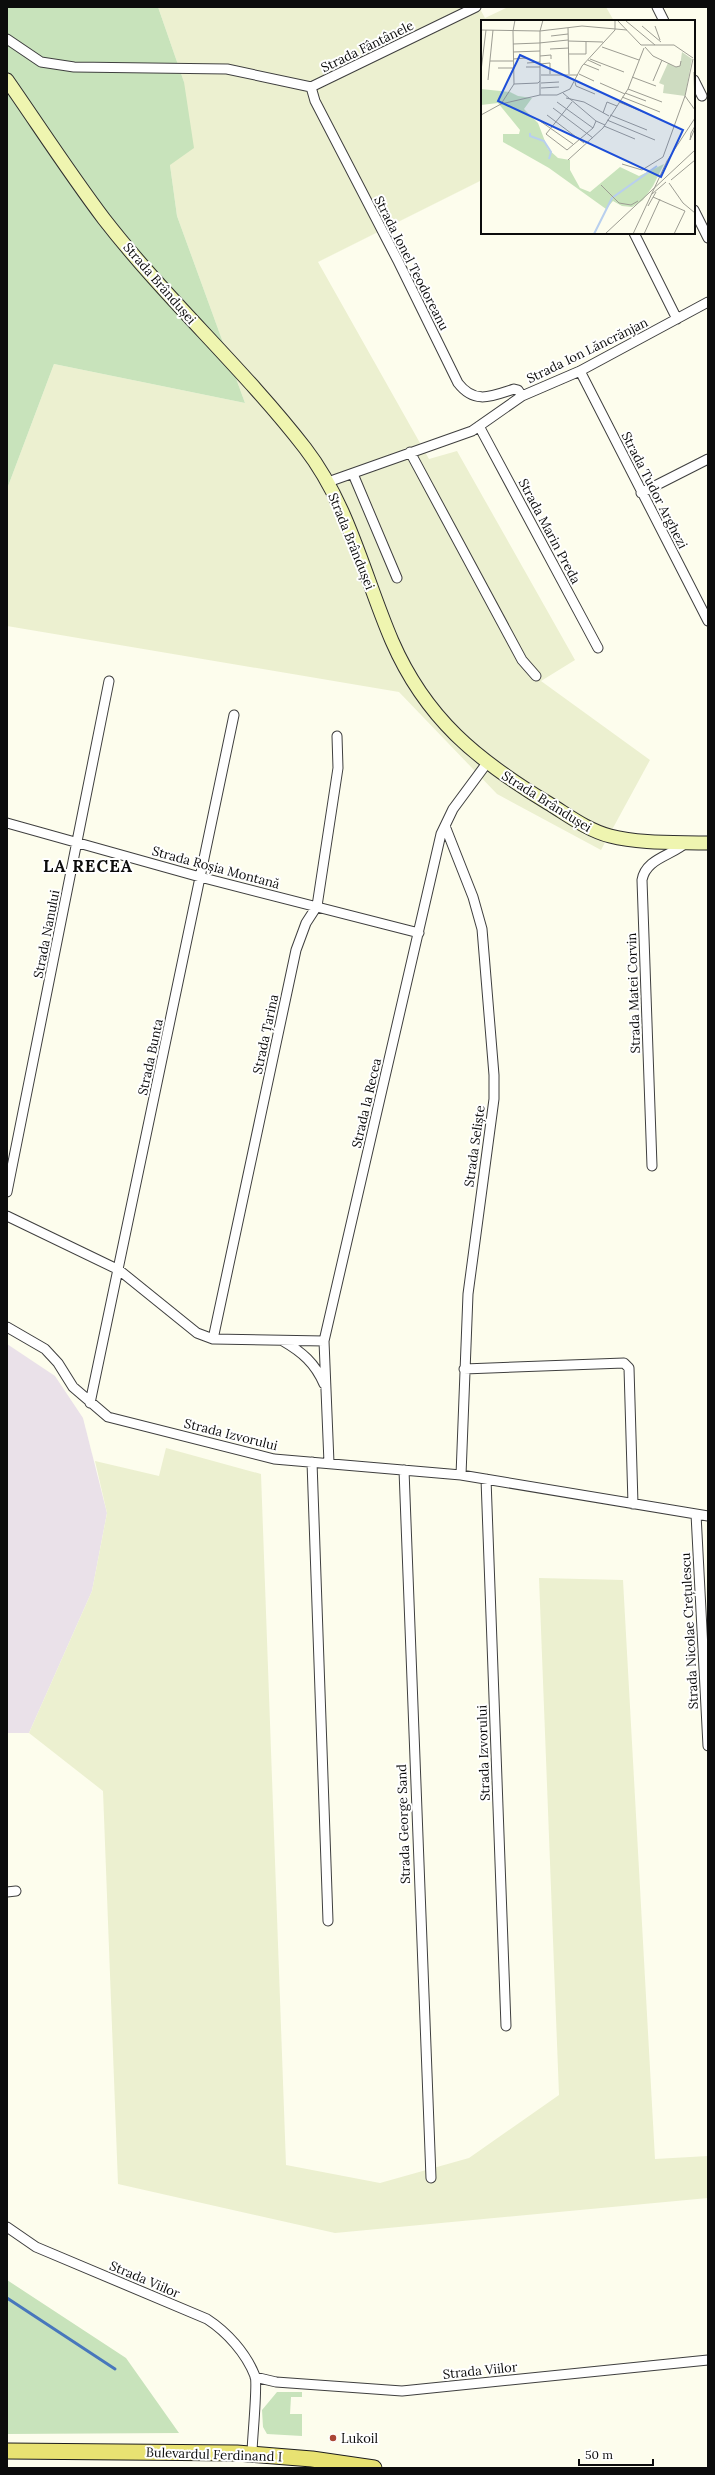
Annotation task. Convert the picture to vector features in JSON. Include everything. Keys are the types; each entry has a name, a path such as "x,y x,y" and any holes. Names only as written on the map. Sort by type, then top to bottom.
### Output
{"main road":[{"name":"Strada Brândușei","path":"7,80 104,219 306,449 343,510 392,641 408,674 422,698 441,722 487,763 535,796 595,831 631,840 708,843"},
{"name":"Bulevardul Ferdinand I","path":"7,2452 76,2451 252,2453 374,2468"}],"street":[{"name":"Strada Fântânele","path":"311,87 476,7"},
{"path":"657,7 664,20"},
{"path":"7,39 41,62 74,67 186,67 227,69 311,87"},
{"path":"695,82 702,96"},
{"name":"Strada Ionel Teodoreanu","path":"311,87 316,101 398,261 458,383 465,393 476,397 488,397 514,389 518,390 522,396"},
{"path":"695,212 708,238"},
{"path":"634,234 677,319"},
{"name":"Strada Ion Lăncrănjan","path":"329,485 410,452 460,436 480,426 522,396 580,371 708,302"},
{"name":"Strada Tudor Arghezi","path":"580,371 642,493 705,608 708,621"},
{"name":"Strada Marin Preda","path":"480,426 598,648"},
{"path":"410,452 522,660 536,676"},
{"path":"642,493 708,459"},
{"path":"350,476 397,578"},
{"name":"Strada Nanului","path":"7,1192 110,681"},
{"name":"Strada Bunta","path":"90,1404 234,715"},
{"name":"Strada Țarina","path":"213,1339 296,950 306,923 317,906 338,768 337,736"},
{"name":"Strada la Recea","path":"329,1463 324,1341 444,826 456,803 487,763"},
{"name":"Strada Roșia Montană","path":"7,823 200,877 419,933"},
{"name":"Strada Seliște","path":"444,826 473,897 482,929 494,1075 494,1099 468,1294 461,1475"},
{"name":"Strada Matei Corvin","path":"652,1166 642,880 644,870 650,864 679,849 687,842"},
{"path":"7,1216 119,1270 197,1333 213,1339 324,1341"},
{"name":"Strada Izvorului","path":"7,1327 45,1349 58,1363 73,1387 90,1404 108,1417 274,1459 461,1475 708,1516"},
{"path":"282,1340 301,1351 310,1360 320,1374 326,1390"},
{"path":"464,1369 624,1363 629,1368 633,1504"},
{"path":"312,1462 328,1921"},
{"name":"Strada George Sand","path":"404,1470 431,2178"},
{"name":"Strada Izvorului","path":"486,1479 506,2026"},
{"name":"Strada Nicolae Crețulescu","path":"696,1514 708,1746"},
{"name":"Strada Viilor","path":"7,2227 36,2247 207,2319 230,2337 255,2377 276,2382 402,2391 708,2360"},
{"path":"252,2453 255,2377"}],"shaded area":[{"path":"7,1344 55,1376 83,1418 107,1513 92,1591 29,1733 7,1733"}],"green space":[{"path":"7,7 158,7 184,82 194,148 170,165 177,216 245,403 54,364 7,489"},
{"path":"158,7 479,7 485,18 508,7 606,7 613,20 481,20 481,180 318,262 429,459 457,451 575,660 541,681 650,760 601,850 497,794 399,692 7,626 7,489 54,364 245,403 177,216 170,165 184,82"},
{"path":"166,1448 261,1474 286,2165 380,2183 469,2158 559,2095 539,1578 623,1580 655,2159 708,2156 708,2198 335,2233 118,2184 103,1791 29,1733 92,1591 107,1513 95,1461 159,1476"},
{"path":"7,2280 126,2358 179,2433 7,2434"},
{"path":"277,2392 302,2392 302,2397 291,2397 290,2414 302,2414 302,2436 267,2434 263,2427 262,2410"}],"waterway":[{"path":"7,2298 115,2369"}],"place":[{"name":"Lukoil","path":"333,2438"}],"district":[{"name":"LA RECEA","path":"88,866"}]}
